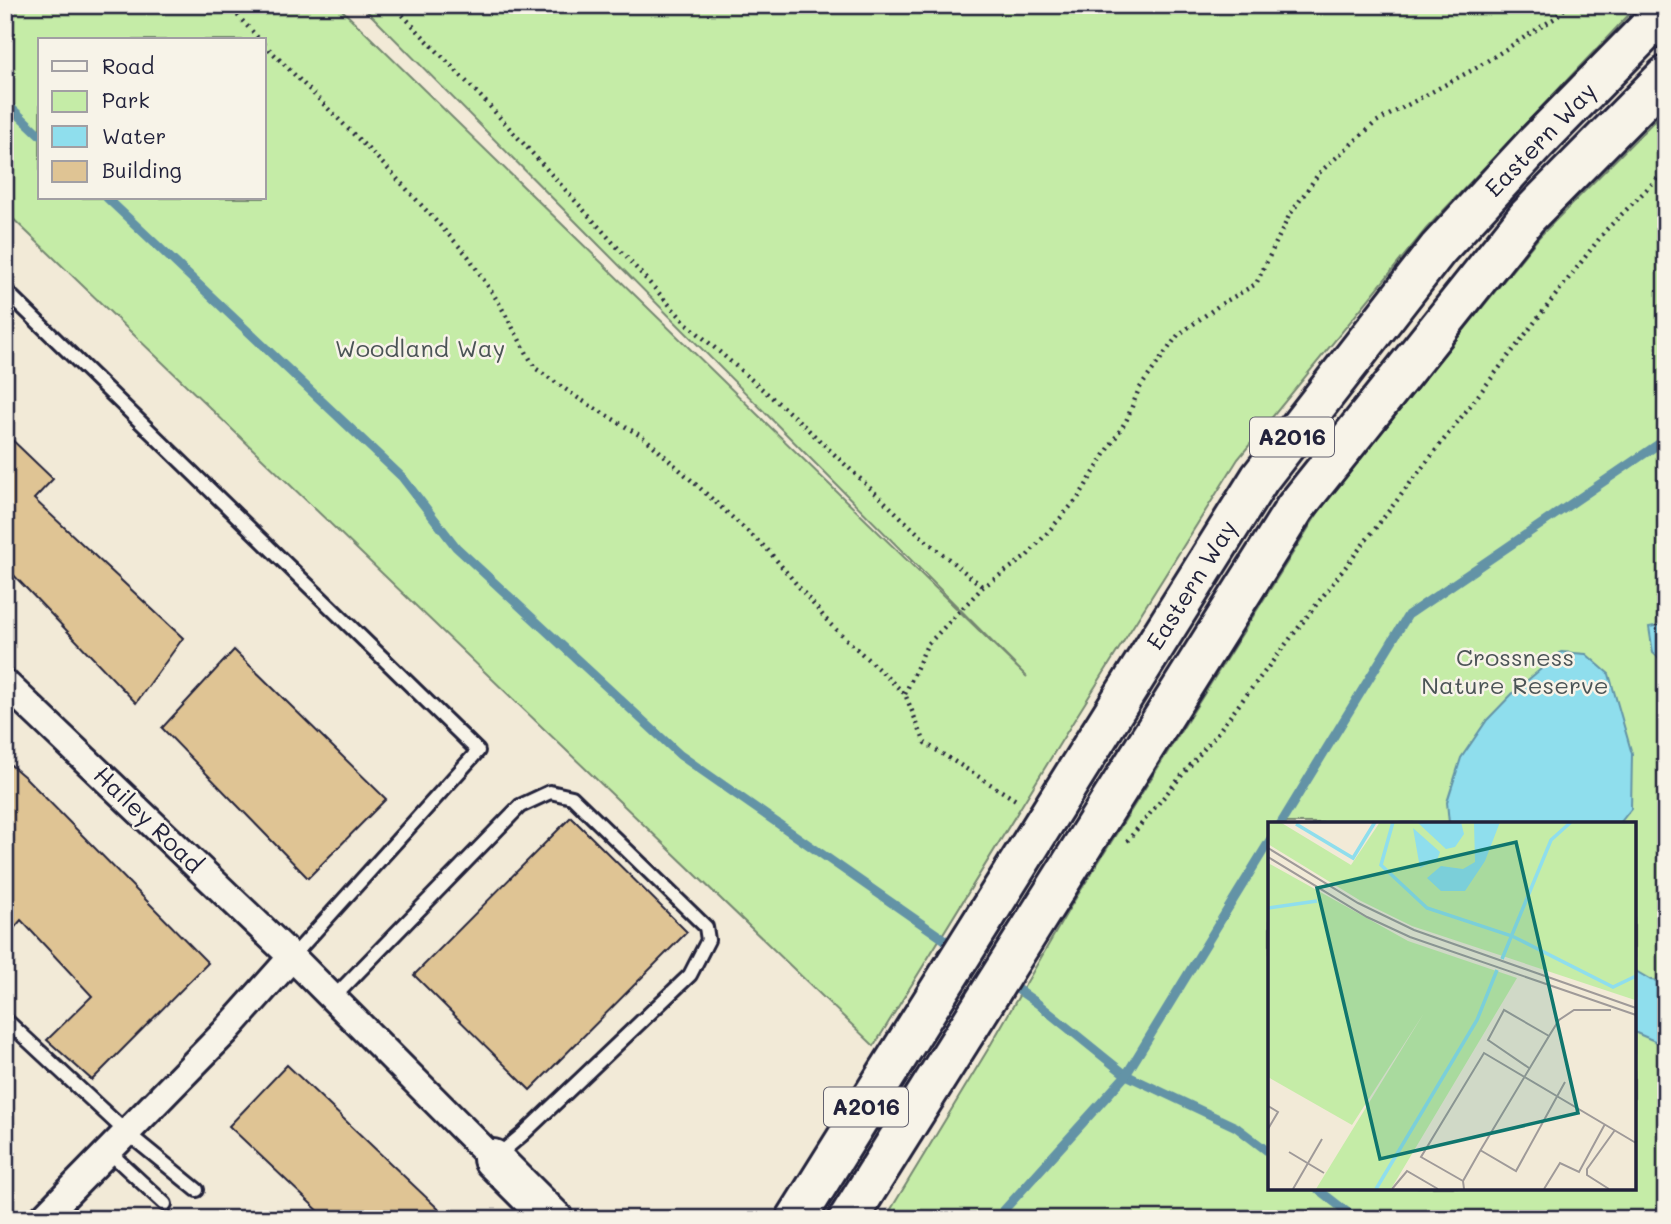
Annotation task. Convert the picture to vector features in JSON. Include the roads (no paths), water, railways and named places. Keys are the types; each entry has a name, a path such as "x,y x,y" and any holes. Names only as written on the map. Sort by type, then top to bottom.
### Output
{"main road":[{"name":"Eastern Way","path":"796,1219 1259,478 1438,249 1535,144 1666,10"},
{"name":"Eastern Way","path":"848,1219 1295,508 1527,217 1666,76"},
{"path":"493,1159 553,1219"}],"street":[{"name":"Hailey Road","path":"5,682 292,957 493,1159"},
{"path":"42,1219 225,1031 292,957"}],"lane":[{"path":"5,290 478,751 292,957"},
{"path":"332,998 520,806 550,792 572,797 687,908 706,927 708,940 690,975 522,1136 493,1159"},
{"path":"5,1020 126,1132 197,1190"},
{"path":"108,1151 165,1204"}],"water":[{"path":"1666,624 1666,686 1660,659 1653,653 1649,627"},
{"path":"1561,652 1586,654 1609,674 1632,754 1631,809 1621,822 1449,822 1447,802 1461,758 1487,720 1516,690"},
{"path":"1636,971 1651,980 1666,982 1666,1046 1636,1033"}],"waterway":[{"path":"5,102 38,133"},
{"path":"109,200 402,477 456,547 680,755 955,947"},
{"path":"1282,822 1408,615 1666,439"},
{"path":"996,1219 1126,1075 1268,843"},
{"path":"1007,982 1126,1075 1236,1127 1268,1151"},
{"path":"1318,1189 1356,1219"}],"park label":[{"name":"Woodland Way","path":"420,349"},
{"name":"Crossness Nature Reserve","path":"1515,672"}]}
